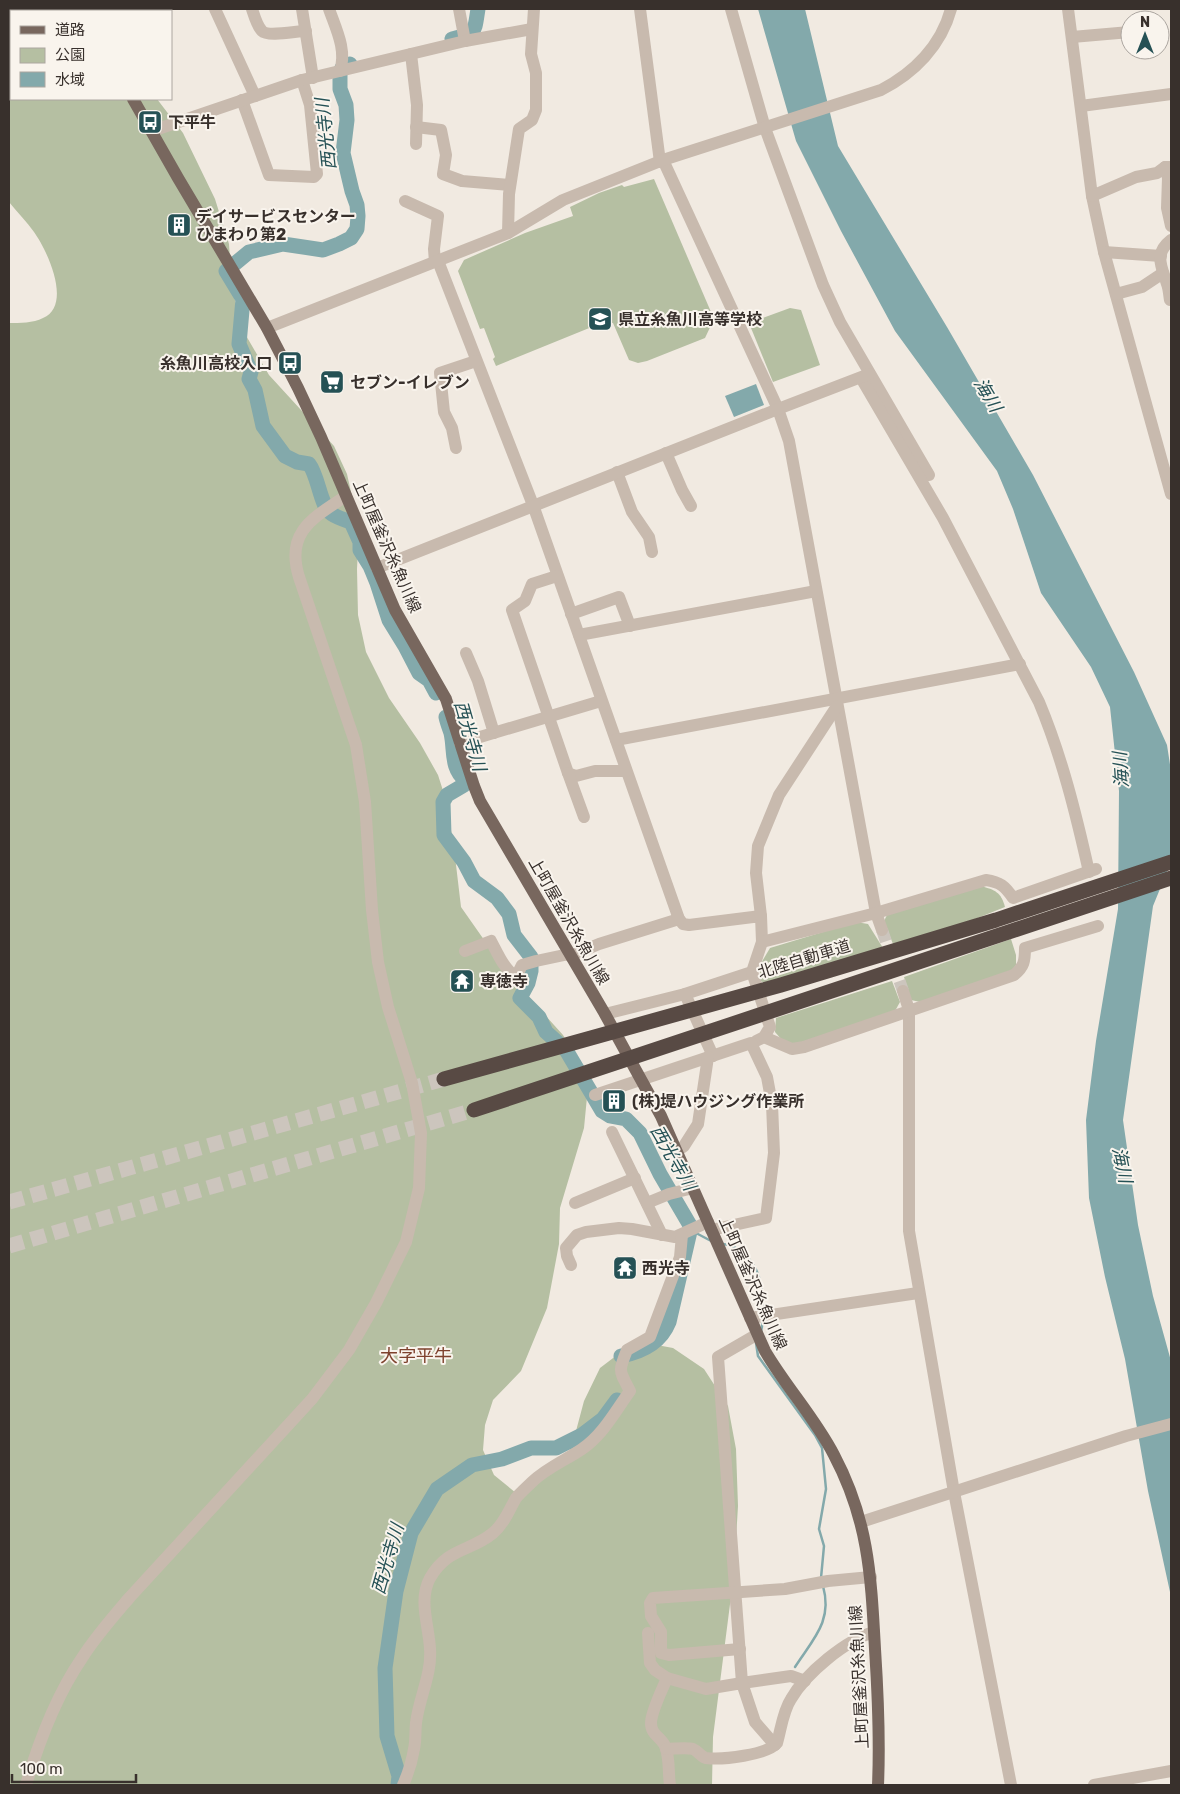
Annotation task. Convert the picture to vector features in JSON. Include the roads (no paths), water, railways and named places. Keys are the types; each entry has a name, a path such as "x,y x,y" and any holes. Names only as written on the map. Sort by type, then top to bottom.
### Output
{"highway":[{"name":"北陸自動車道","path":"444,1079 781,985 996,920 1171,862"},
{"path":"474,1110 1171,878"}],"main road":[{"name":"上町屋釜沢糸魚川線","path":"134,100 267,328 308,408 395,610 446,699 480,802 641,1078 677,1151 756,1335 774,1368 813,1421 834,1454 851,1492 861,1522 871,1577 879,1712 878,1785"}],"street":[{"path":"215,9 255,96"},
{"path":"252,9 261,30 265,33 306,31"},
{"path":"242,100 269,175 314,177 316,174 306,31 302,9"},
{"path":"330,9 343,50 340,71"},
{"path":"459,9 466,41"},
{"path":"508,233 510,185 518,129 532,120 536,110 536,73 530,54 534,9"},
{"path":"640,9 662,161 778,408 789,441 876,913 882,930"},
{"path":"731,9 765,128 822,285 865,376 943,518 1040,702 1052,733 1092,870 1012,898"},
{"path":"267,328 508,233 563,200 662,161 881,90 896,83 923,60 938,40 951,9"},
{"path":"1068,9 1092,196 1104,252 1171,494"},
{"path":"152,131 308,79 466,41 532,29"},
{"path":"1072,37 1120,33"},
{"path":"412,54 417,105 416,144"},
{"path":"1081,106 1171,94"},
{"path":"416,127 440,130 446,155 443,174 462,180 510,185"},
{"path":"1092,196 1136,177 1156,173 1168,167 1167,208 1171,226"},
{"path":"405,201 438,216 434,249 436,262 533,505 679,919 683,924 690,925 761,916"},
{"path":"1170,300 1161,256 1165,245 1171,240"},
{"path":"1104,252 1161,256"},
{"path":"1116,294 1142,287 1163,273"},
{"path":"456,448 452,428 444,412 440,373 476,361"},
{"path":"378,568 778,408 865,376"},
{"path":"865,376 929,475"},
{"path":"666,453 691,506"},
{"path":"618,472 632,512 649,537 652,552"},
{"path":"26,1785 48,1720 81,1658 130,1597 330,1377 357,1336 398,1259 406,1242 416,1207 421,1173 421,1133 412,1083 388,1007 378,962 373,927 361,769 349,722 295,559 296,542 306,526 314,518 346,496"},
{"path":"558,576 532,584 526,601 512,610 584,817"},
{"path":"579,635 816,591"},
{"path":"570,614 620,597 630,626"},
{"path":"466,653 478,681 494,733"},
{"path":"616,740 836,702 1020,664"},
{"path":"460,744 602,701"},
{"path":"595,1095 764,1037 770,1027 752,972 762,942 756,873 758,846 780,795 836,702"},
{"path":"568,773 576,776 596,771 626,771"},
{"path":"762,942 876,913 986,880 997,882 1006,887 1012,898 1025,948 1025,962 1022,969 1014,975 804,1047 792,1049 764,1037"},
{"path":"465,951 491,941 502,962 510,973 516,976 522,965 570,955 679,919"},
{"path":"1025,948 1098,926"},
{"path":"604,1014 685,994 752,972"},
{"path":"903,991 909,1010 909,1231 918,1293 954,1492 1011,1785"},
{"path":"677,1151 684,1146 698,1124 710,1056 685,994"},
{"path":"571,1265 566,1248 577,1235 586,1232 619,1228 675,1237 709,1226 766,1218 774,1153 772,1104 767,1077 751,1043"},
{"path":"612,1132 662,1235"},
{"path":"576,1203 635,1178"},
{"path":"647,1203 669,1194 693,1188"},
{"path":"403,1785 414,1749 416,1722 429,1668 430,1649 425,1622 425,1590 430,1579 440,1563 451,1555 491,1534 498,1528 518,1497 532,1482 549,1469 584,1448 619,1408 630,1391 621,1375 620,1368 627,1350 650,1337 680,1257 682,1235"},
{"path":"750,1318 918,1293"},
{"path":"756,1335 718,1357 742,1683 754,1722 775,1745"},
{"path":"861,1522 1126,1436 1171,1424"},
{"path":"740,1649 670,1655 661,1653 661,1632 652,1616 650,1603 653,1598 785,1590 828,1581 871,1577"},
{"path":"666,1749 693,1749 704,1757 723,1758 744,1756 773,1748 788,1704 805,1680 836,1651 863,1635 874,1632"},
{"path":"648,1633 650,1663 655,1670 667,1678 706,1689 791,1676 805,1680"},
{"path":"667,1678 651,1720 655,1735 664,1742 670,1785"},
{"path":"1094,1785 1171,1771"}],"water":[{"name":"海川","path":"758,9 805,9 838,146 1033,475 1134,672 1167,745 1171,771 1171,862 1153,906 1123,1120 1138,1225 1153,1296 1171,1361 1171,1623 1170,1592 1148,1491 1125,1359 1105,1277 1089,1198 1086,1120 1096,1041 1118,909 1119,791 1110,707 1091,667 1041,593 1013,509 997,471 895,331 841,231 796,141"},
{"path":"756,384 764,405 734,417 725,396"}],"waterway":[{"name":"西光寺川","path":"452,39 473,31 478,9"},
{"name":"西光寺川","path":"350,64 342,68 340,73 340,89 346,105 347,120 343,153 357,205 357,229 351,238 323,250 283,244 249,252 226,271 243,299 239,344 251,372 249,379 255,390 263,426 285,456 297,462 309,464 328,510 337,517 351,522 360,542 360,550 370,566 377,583 389,620 419,673 429,680 436,693"},
{"name":"西光寺川","path":"446,717 451,733 455,765 466,781 464,785 447,795 443,802 444,835 464,862 474,881 497,898 509,914 514,935 531,957 531,971 528,983 520,998 539,1017 546,1032 566,1050 602,1111 610,1116 626,1119 640,1133 660,1174 691,1227 666,1329 650,1345 636,1352 621,1356"},
{"path":"696,1233 713,1242"},
{"path":"723,1244 732,1246 744,1254 758,1273 763,1312"},
{"path":"761,1332 763,1320"},
{"path":"756,1343 758,1356 815,1435 822,1448 826,1489 819,1529 824,1546 821,1578"},
{"name":"西光寺川","path":"398,1785 399,1776 387,1736 385,1668 396,1591 411,1533 437,1489 472,1465 502,1459 531,1448 556,1448 582,1435 603,1419 617,1400"},
{"path":"795,1667 823,1620 825,1609 823,1586"}],"tunnel":[{"path":"882,930 903,991"},
{"path":"9,1202 444,1079"},
{"path":"9,1246 474,1110"}],"place":[{"name":"下平牛","path":"150,122"},
{"name":"デイサービスセンター ひまわり第2","path":"179,225"},
{"name":"県立糸魚川高等学校","path":"600,319"},
{"name":"糸魚川高校入口","path":"290,363"},
{"name":"セブン-イレブン","path":"332,382"},
{"name":"専徳寺","path":"462,981"},
{"name":"(株)堤ハウジング作業所","path":"614,1101"},
{"name":"西光寺","path":"625,1268"}],"district":[{"name":"大字平牛","path":"416,1356"}]}
